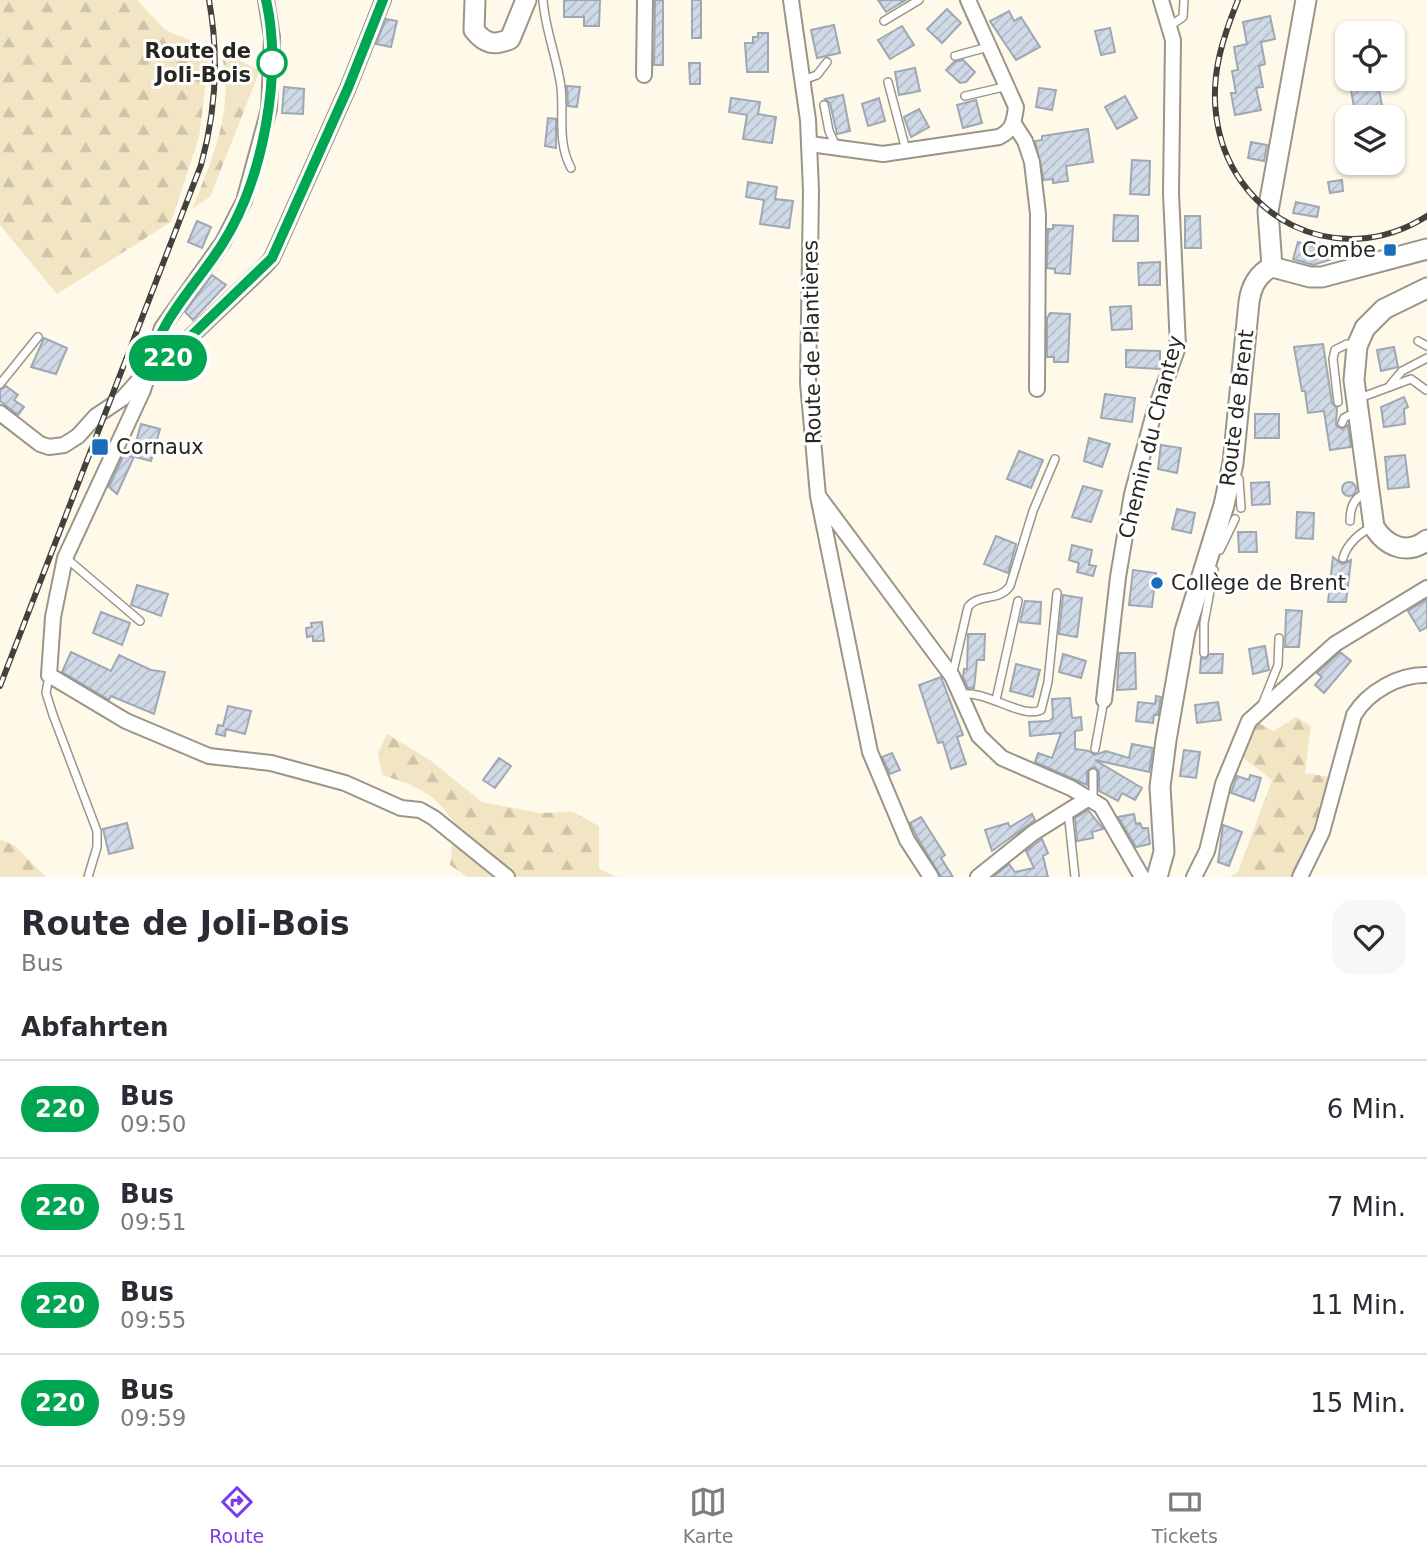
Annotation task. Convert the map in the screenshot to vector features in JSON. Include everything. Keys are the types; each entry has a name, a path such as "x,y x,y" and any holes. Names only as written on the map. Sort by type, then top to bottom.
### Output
{"main road":[{"path":"475,0 474,30 482,40 491,43 510,39 518,26 526,0"},
{"path":"1306,0 1268,211 1272,267 1322,277 1427,249"},
{"name":"Route de Brent","path":"1157,877 1164,852 1160,787 1162,764 1185,631 1209,567 1231,472 1241,401 1249,302 1256,281 1272,267"},
{"path":"1427,288 1384,309 1366,328 1357,346 1351,404 1374,527 1383,539 1397,547 1414,547 1427,540"}],"street":[{"path":"266,0 272,37 269,109 244,201 223,242 162,328 143,390 65,558 53,617 48,675 126,721 209,756 271,763 345,783 401,808 420,810 434,818 507,877"},
{"path":"0,413 40,444 49,447 64,446 78,436 96,416 123,398 148,370 163,363 272,258 348,88 383,0"},
{"path":"644,75 645,0"},
{"name":"Route de Plantières","path":"792,0 810,144 808,383 818,496 870,752 907,840 931,877"},
{"path":"968,0 1008,85 1016,107 1014,124 1032,162 1038,214 1037,389"},
{"name":"Chemin du Chantey","path":"1104,700 1118,578 1132,494 1154,413 1178,347 1171,193 1173,40 1161,0"},
{"path":"810,144 883,154 999,137 1014,124"},
{"path":"818,496 952,677 979,736 1002,758 1091,799 1109,816 1142,877"},
{"path":"1194,877 1208,851 1233,755 1249,721 1262,706 1348,634 1427,588"},
{"path":"1300,877 1322,832 1354,715 1361,703 1371,694 1392,684 1427,675"},
{"path":"978,877 1033,833 1091,799"}],"lane":[{"path":"543,0 544,21 561,86 563,153 571,168"},
{"path":"884,20 919,0"},
{"path":"1169,26 1183,17 1184,0"},
{"path":"954,56 988,47"},
{"path":"803,80 817,75 827,62"},
{"path":"888,82 906,151"},
{"path":"965,96 1008,85"},
{"path":"824,105 829,131 836,147"},
{"path":"0,384 38,337"},
{"path":"1418,341 1427,346"},
{"path":"1390,385 1402,370 1427,358"},
{"path":"1342,423 1351,404 1390,385 1411,379 1424,386"},
{"path":"952,677 968,607 977,600 1002,594 1010,586 1033,511 1055,459"},
{"path":"1231,472 1239,479 1241,508"},
{"path":"1350,521 1351,507 1360,496 1368,493"},
{"path":"1204,653 1209,567 1235,519"},
{"path":"1343,558 1347,548 1361,534 1374,527"},
{"path":"65,558 140,621"},
{"path":"960,695 980,694 1029,712 1041,710 1048,682 1057,593"},
{"path":"996,700 1018,601"},
{"path":"1262,706 1278,665 1279,638"},
{"path":"48,675 46,693 97,831 97,847 88,877"},
{"name":"Chemin du Chantey","path":"1094,748 1104,700"},
{"path":"1091,799 1093,773"},
{"path":"1068,811 1075,877"}],"green space":[{"path":"0,0 137,0 165,30 210,49 199,137 171,222 57,294 0,225"},
{"path":"221,53 260,70 210,197 192,209 214,152 224,113 225,73"},
{"path":"1296,717 1311,726 1305,773 1330,777 1309,853 1295,877 1230,877 1238,872 1272,780 1242,757 1256,722 1274,731"},
{"path":"387,734 430,760 482,802 539,813 573,812 599,826 599,869 617,877 467,877 450,865 455,824 440,804 424,792 382,775 378,753"},
{"path":"0,839 15,846 46,877 0,877"}],"building":[{"path":"564,0 600,0 599,26 584,26 584,17 564,17"},
{"path":"655,0 663,0 663,65 654,65"},
{"path":"692,0 701,0 701,38 692,38"},
{"path":"878,0 906,0 886,12"},
{"path":"947,9 961,23 942,43 927,29"},
{"path":"1009,11 1014,21 1021,17 1040,47 1016,60 990,21"},
{"path":"1270,16 1275,39 1261,42 1265,64 1259,66 1263,87 1256,88 1261,110 1235,115 1231,93 1236,93 1232,71 1238,70 1234,47 1247,44 1243,22"},
{"path":"386,19 397,21 391,47 376,44"},
{"path":"834,25 840,53 817,58 811,30"},
{"path":"902,26 914,45 890,59 878,40"},
{"path":"1110,28 1115,52 1101,55 1095,31"},
{"path":"758,33 768,33 768,72 747,72 745,43 753,43 753,37 758,37"},
{"path":"963,60 975,72 966,82 960,83 946,70 954,62"},
{"path":"689,63 700,63 700,84 690,84"},
{"path":"915,68 920,91 899,95 895,72"},
{"path":"567,86 580,87 577,107 568,106"},
{"path":"284,87 304,89 303,114 282,113"},
{"path":"1039,88 1056,90 1052,110 1036,107"},
{"path":"1351,91 1379,91 1382,105 1354,105"},
{"path":"843,95 850,131 837,134 830,103 825,99"},
{"path":"1125,96 1137,118 1117,129 1105,107"},
{"path":"731,98 760,102 758,114 776,117 772,143 743,139 747,115 729,112"},
{"path":"879,98 885,121 868,126 862,104"},
{"path":"976,100 982,123 963,128 957,105"},
{"path":"919,109 929,127 911,137 904,117"},
{"path":"548,118 556,119 556,148 545,146"},
{"path":"1088,129 1093,162 1066,166 1068,181 1053,183 1053,179 1044,180 1035,141 1042,140 1042,136"},
{"path":"1251,142 1267,145 1264,161 1248,158"},
{"path":"1132,160 1150,161 1149,195 1130,194"},
{"path":"1342,180 1343,191 1330,193 1328,182"},
{"path":"748,182 777,187 775,199 793,201 789,228 760,224 764,200 746,197"},
{"path":"1296,202 1319,207 1317,217 1293,213"},
{"path":"1114,215 1138,216 1138,241 1113,241"},
{"path":"1185,216 1200,216 1201,248 1185,248"},
{"path":"197,221 211,227 202,248 188,242"},
{"path":"1053,225 1073,226 1070,274 1055,273 1055,269 1047,268 1048,229 1053,229"},
{"path":"1298,242 1319,248 1320,243 1342,248 1339,257 1313,265 1293,259"},
{"path":"1160,262 1160,285 1139,285 1138,263"},
{"path":"212,275 226,285 193,320 185,312"},
{"path":"1131,306 1132,329 1112,330 1110,307"},
{"path":"1050,313 1070,314 1068,362 1054,362 1054,357 1047,357 1047,318"},
{"path":"44,338 67,348 56,374 31,367"},
{"path":"1323,344 1332,403 1337,408 1336,425 1342,429 1348,425 1351,447 1330,450 1324,411 1308,413 1305,391 1302,391 1294,347"},
{"path":"1394,347 1398,367 1381,371 1377,350"},
{"path":"1126,350 1160,351 1160,369 1126,367"},
{"path":"6,386 18,395 14,400 24,407 18,415 0,401 0,390"},
{"path":"1105,394 1135,398 1132,422 1101,418"},
{"path":"1404,397 1408,407 1404,409 1405,424 1384,427 1381,407"},
{"path":"1255,414 1279,414 1279,438 1255,438"},
{"path":"141,424 160,429 151,461 132,456"},
{"path":"1089,438 1110,444 1102,467 1084,461"},
{"path":"1161,445 1181,448 1177,473 1158,469"},
{"path":"1019,451 1043,460 1031,488 1007,479"},
{"path":"124,454 134,457 117,494 109,487"},
{"path":"1405,455 1409,487 1388,489 1385,457"},
{"path":"1269,482 1270,504 1252,505 1251,483"},
{"path":"1346,482 1352,482 1356,489 1352,496 1346,496 1342,492 1342,486"},
{"path":"1083,486 1102,491 1091,522 1072,517"},
{"path":"1177,509 1195,513 1191,533 1172,529"},
{"path":"1297,512 1314,513 1313,539 1296,538"},
{"path":"1238,532 1256,532 1257,552 1239,552"},
{"path":"996,536 1016,544 1008,573 984,564"},
{"path":"1072,545 1092,550 1089,565 1096,566 1093,576 1077,572 1079,563 1069,560"},
{"path":"1333,557 1342,564 1351,560 1346,602 1328,602"},
{"name":"Collège de Brent","path":"1133,570 1156,573 1152,607 1129,605"},
{"path":"137,585 168,594 161,616 131,605"},
{"path":"1063,595 1082,598 1077,637 1059,634"},
{"path":"1427,599 1427,627 1420,631 1408,611"},
{"path":"1025,601 1041,602 1040,624 1020,622"},
{"path":"1286,610 1302,611 1299,647 1285,647"},
{"path":"101,612 130,623 122,645 93,633"},
{"path":"322,622 324,641 313,641 313,636 307,637 306,628 312,627 311,623"},
{"path":"968,634 985,634 984,660 977,660 974,688 968,688 963,677 964,669 967,669"},
{"path":"1265,646 1269,670 1253,674 1249,649"},
{"path":"71,652 111,671 119,655 151,670 165,672 154,714 111,696 109,700 62,672"},
{"path":"1340,652 1351,661 1324,693 1315,685 1322,677 1317,673"},
{"path":"1119,653 1135,653 1136,689 1117,690"},
{"path":"1063,654 1086,661 1081,678 1059,672"},
{"path":"1210,654 1223,654 1222,673 1200,673 1201,658 1206,659"},
{"path":"1016,664 1040,670 1033,697 1010,691"},
{"path":"941,677 963,735 957,737 966,764 951,769 943,742 938,743 919,685"},
{"path":"1156,696 1161,697 1158,715 1154,715 1153,723 1136,721 1138,702 1155,704"},
{"path":"1070,698 1072,718 1081,717 1082,730 1075,731 1075,749 1089,751 1095,755 1106,751 1129,758 1132,744 1153,748 1149,772 1095,760 1142,788 1135,800 1122,793 1118,801 1099,791 1099,772 1095,767 1087,771 1087,785 1035,762 1038,753 1052,758 1061,733 1030,736 1029,722 1049,721 1053,718 1052,699"},
{"path":"1218,702 1221,720 1197,723 1195,705"},
{"path":"228,706 251,711 245,734 226,729 225,736 216,734 218,725 223,726"},
{"path":"1184,750 1200,752 1196,778 1180,776"},
{"path":"892,753 900,770 890,774 882,757"},
{"path":"499,758 511,766 495,788 483,780"},
{"path":"1250,775 1261,778 1254,801 1231,793 1237,776 1249,780"},
{"path":"1088,810 1103,829 1092,832 1093,838 1077,841 1075,818"},
{"path":"1032,814 1035,820 992,851 985,830 1008,823 1010,827"},
{"path":"1134,814 1136,824 1140,823 1142,828 1148,828 1150,844 1136,847 1118,817"},
{"path":"921,817 945,855 941,858 953,877 941,877 916,835 910,823"},
{"path":"127,823 133,848 109,854 103,829"},
{"path":"1223,825 1242,832 1229,866 1218,862"},
{"path":"1042,839 1048,853 1043,856 1048,877 993,877 1009,864 1015,872 1034,868 1026,851"}],"railway":[{"path":"0,686 201,165 213,104 215,62 209,0"},
{"path":"1238,0 1220,55 1215,99 1225,151 1242,182 1265,207 1293,225 1324,236 1358,239 1393,232 1427,216"}],"bus line":[{"name":"220","path":"266,0 272,37 269,109 244,201 223,242 162,328 148,370 163,363 272,258 348,88 383,0"}],"place":[{"name":"Route de Joli-Bois","path":"272,63"},
{"name":"Combe","path":"1390,250"},
{"name":"Cornaux","path":"100,447"},
{"name":"Collège de Brent","path":"1157,583"}]}
